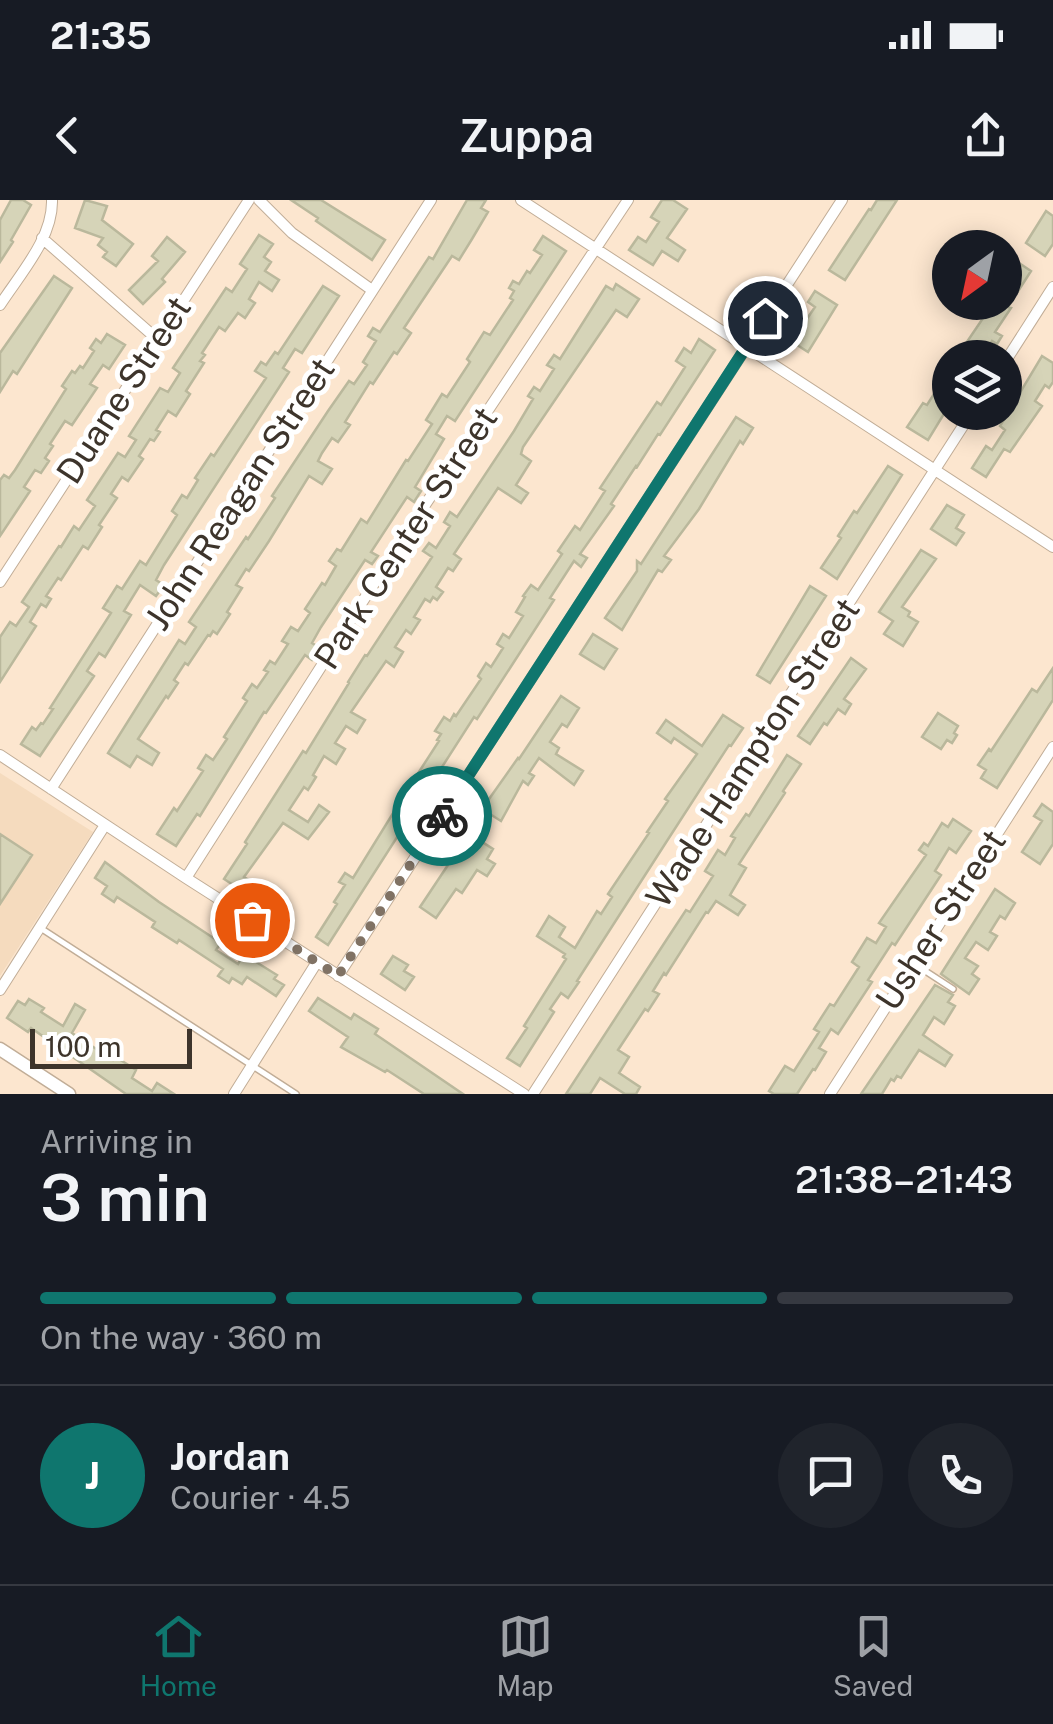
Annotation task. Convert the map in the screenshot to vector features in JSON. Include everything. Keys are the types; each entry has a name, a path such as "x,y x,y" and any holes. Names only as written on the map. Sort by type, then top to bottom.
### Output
{"street":[{"path":"0,305 42,238 52,200"},
{"name":"Duane Street","path":"0,582 249,200"},
{"path":"259,200 292,233 372,290"},
{"name":"John Reagan Street","path":"52,789 431,200"},
{"path":"521,200 1053,547"},
{"name":"Park Center Street","path":"186,878 407,532 628,200"},
{"path":"338,976 842,200"},
{"path":"42,238 157,339"},
{"path":"1019,340 1053,287"},
{"name":"Wade Hampton Street","path":"533,1094 961,430"},
{"name":"Usher Street","path":"830,1094 1053,746"},
{"path":"0,755 524,1094"},
{"path":"0,990 105,825"},
{"path":"234,1094 318,962"},
{"path":"0,1049 69,1094"}],"lane":[{"path":"40,927 296,1094"},
{"path":"913,963 953,989"}],"shaded area":[{"path":"0,773 93,832 0,976"}],"building":[{"path":"11,200 31,205 0,262 0,220"},
{"path":"85,200 107,206 102,220 133,244 116,266 103,257 107,252 98,245 103,238 75,228"},
{"path":"291,200 321,200 385,240 372,260"},
{"path":"467,200 486,200 481,208 488,212 472,239 459,260 452,256 404,328 411,333 373,384 370,382 345,422 350,425 338,442 332,438 322,453 318,461 332,469 322,484 309,476 249,571 246,569 236,585 242,588 217,634 213,631 208,635 188,665 185,663 174,680 178,683 138,739 159,753 152,765 137,756 130,767 108,753 179,640 185,644 196,627 189,622 248,539 328,411 349,381 354,384 367,365 363,362 376,341 368,336 373,328 380,332 429,257 433,259"},
{"path":"662,200 673,200 687,209 667,238 685,250 678,261 662,251 653,265 629,250 638,237 646,242 659,222 651,217"},
{"path":"877,200 897,200 845,280 829,270"},
{"path":"1046,211 1053,216 1053,244 1045,256 1026,243"},
{"path":"259,235 273,244 264,257 271,262 265,271 279,280 272,291 259,282 249,299 255,303 245,318 238,313 225,331 219,327 202,353 205,355 200,361 204,363 186,391 190,394 176,416 168,411 156,430 160,432 154,441 150,439 139,456 143,459 128,481 122,477 111,494 117,498 99,525 102,527 46,596 51,599 46,607 41,604 30,622 36,626 0,682 0,637 10,622 16,626 29,607 22,602 74,526 79,530 95,506 87,500 118,453 125,457 136,440 129,436 160,388 168,392 180,373 173,368 226,288 232,292 247,269 240,264"},
{"path":"543,236 566,251 455,421 447,416 436,434 444,439 415,487 421,491 414,502 407,497 371,552 378,556 372,564 365,560 321,627 312,643 320,648 312,660 305,655 264,712 200,816 197,814 176,846 157,834 203,771 198,768 206,755 213,760 227,739 224,737 247,701 243,698 252,684 257,688 270,661 275,664 288,644 282,641 291,627 298,631 310,613 305,609 336,566 329,561 337,549 341,551 361,519 367,523 432,424 426,420 442,394 447,397 484,332 490,335 513,300 510,298 514,291 509,288 513,281 519,284 527,271 530,273 542,255 534,250"},
{"path":"167,237 185,252 162,279 165,282 143,304 129,290 158,261 152,256"},
{"path":"1022,265 1031,271 1022,285"},
{"path":"54,276 72,288 17,374 13,371 0,392 0,353"},
{"path":"616,284 639,299 627,317 616,310 523,447 521,454 531,461 516,485 528,493 521,503 498,488 454,554 461,559 453,571 448,568 436,587 443,592 437,600 425,599 414,617 420,620 411,634 406,630 395,647 403,652 394,667 386,661 351,712 365,720 357,733 346,726 335,743 345,749 336,764 324,756 308,790 304,787 289,810 308,822 319,805 329,812 308,839 283,823 244,877 257,885 250,896 224,879 245,842 432,557 423,551 429,543 436,548 450,526 444,522 450,512 457,517 533,399 528,396 534,387 540,391 554,369 547,365 554,355 560,359 606,286 613,290"},
{"path":"323,286 339,296 302,353 295,349 283,368 289,372 164,565 156,580 164,585 156,596 140,585 124,611 131,615 105,657 99,653 87,671 94,676 40,756 21,744 32,727 36,730 43,724 53,709 50,708 111,613 103,608 117,586 122,589 140,561 146,565 177,515 172,511 182,495 187,498 198,480 195,478 266,378 255,371 261,362 266,365 275,352 278,354"},
{"path":"815,291 837,305 808,352 788,339 815,307 808,302"},
{"path":"982,320 1003,320 995,332 1002,336 1000,340 968,340"},
{"path":"107,334 125,345 109,369 103,365 90,384 97,388 72,425 65,421 50,444 53,446 45,458 49,461 41,473 35,470 24,487 30,491 0,536 0,480 4,475 9,478 15,470 66,389 62,386 72,371 83,368 94,351 90,348 96,339 101,343"},
{"path":"699,339 715,350 580,554 587,558 581,567 574,561 550,598 554,600 328,945 316,937 345,885 339,882 345,873 353,878 407,785 439,741 441,734 435,731 444,717 450,721 456,716 481,679 478,676 486,663 491,667 503,648 497,644 503,634 509,638 523,616 516,612 523,596 531,585 538,590 575,526 580,530 605,491 600,488 685,367 676,361 684,348 691,353"},
{"path":"1042,356 1053,363 1053,382 1049,388 1045,385 1035,401 1042,406 1010,452 1004,449 986,477 972,468 986,446 992,450 1005,430 1022,430 1022,389"},
{"path":"932,397 934,430 928,440 907,427 923,403 927,405"},
{"path":"736,417 753,428 743,444 740,441 699,509 664,556 671,560 662,572 658,570 622,630 605,618 637,571 637,561 641,564"},
{"path":"888,466 902,475 837,579 821,568 854,511 857,513"},
{"path":"947,505 964,515 956,528 964,533 956,545 931,529"},
{"path":"921,550 936,559 902,607 918,622 903,646 884,634 893,621 879,612"},
{"path":"810,586 826,596 770,683 757,675"},
{"path":"593,634 617,649 604,669 580,654"},
{"path":"851,658 866,669 844,699 851,704 845,714 838,709 810,744 798,736"},
{"path":"1053,668 1053,700 997,788 981,778 986,770 978,765 1032,689 1037,692"},
{"path":"561,696 579,708 567,727 562,724 550,742 559,748 556,754 583,771 574,785 539,758 529,773 534,776 528,785 523,781 501,821 482,809"},
{"path":"938,713 958,726 952,743 947,740 941,749 922,737"},
{"path":"723,715 743,728 579,982 568,998 561,993 550,1009 554,1012 520,1066 507,1058 566,959 565,954 537,936 549,916 565,927 559,937 575,948 597,911 601,914 612,897 608,894 697,754 674,738 671,743 657,733 666,720 702,746"},
{"path":"787,755 801,764 739,864 746,868 730,895 745,905 738,915 716,901 706,912 653,991 659,994 618,1050 629,1057 619,1073 640,1087 636,1094 625,1094 600,1078 590,1094 566,1094 686,910 690,912 713,876 705,871 718,850 725,855 735,838 731,836 746,814 749,816"},
{"path":"1042,804 1053,812 1053,844 1040,864 1022,852 1042,821 1034,816"},
{"path":"953,819 971,831 956,853 949,848 935,871 941,875 868,980 872,982 838,1034 831,1029 819,1048 826,1052 815,1070 797,1094 769,1091 785,1066 794,1071 819,1032 814,1029 859,967 852,962 867,938 876,943 886,927 879,923 926,855 919,850 924,843 928,846 942,823 948,827"},
{"path":"474,826 481,830 476,838 493,849 487,859 495,864 487,876 477,870 462,893 456,889 436,918 420,907"},
{"path":"0,834 32,855 0,904"},
{"path":"105,862 221,943 216,950 238,964 246,950 259,958 256,962 277,975 274,979 284,985 276,996 247,977 242,984 232,978 229,983 218,976 223,969 152,927 155,922 117,897 114,902 102,894 107,886 95,878"},
{"path":"995,889 1015,903 990,932 997,936 988,950 976,942 965,958 978,966 972,974 979,979 969,994 941,974"},
{"path":"393,956 408,965 404,971 414,977 405,990 381,974"},
{"path":"935,985 953,995 948,1002 955,1006 944,1024 934,1017 923,1035 952,1055 945,1066 919,1050 901,1078 891,1079 882,1094 861,1094"},
{"path":"318,998 351,1019 354,1014 378,1029 375,1034 463,1094 424,1094 341,1047 348,1037 309,1011"},
{"path":"29,999 63,1026 75,1004 85,1010 72,1033 136,1070 132,1078 152,1091 157,1083 174,1094 126,1094 31,1028 28,1032 7,1018 18,1001 25,1005"}],"way so far":[{"path":"252,920 338,976 442,816"}],"route":[{"path":"442,816 765,318"}]}
